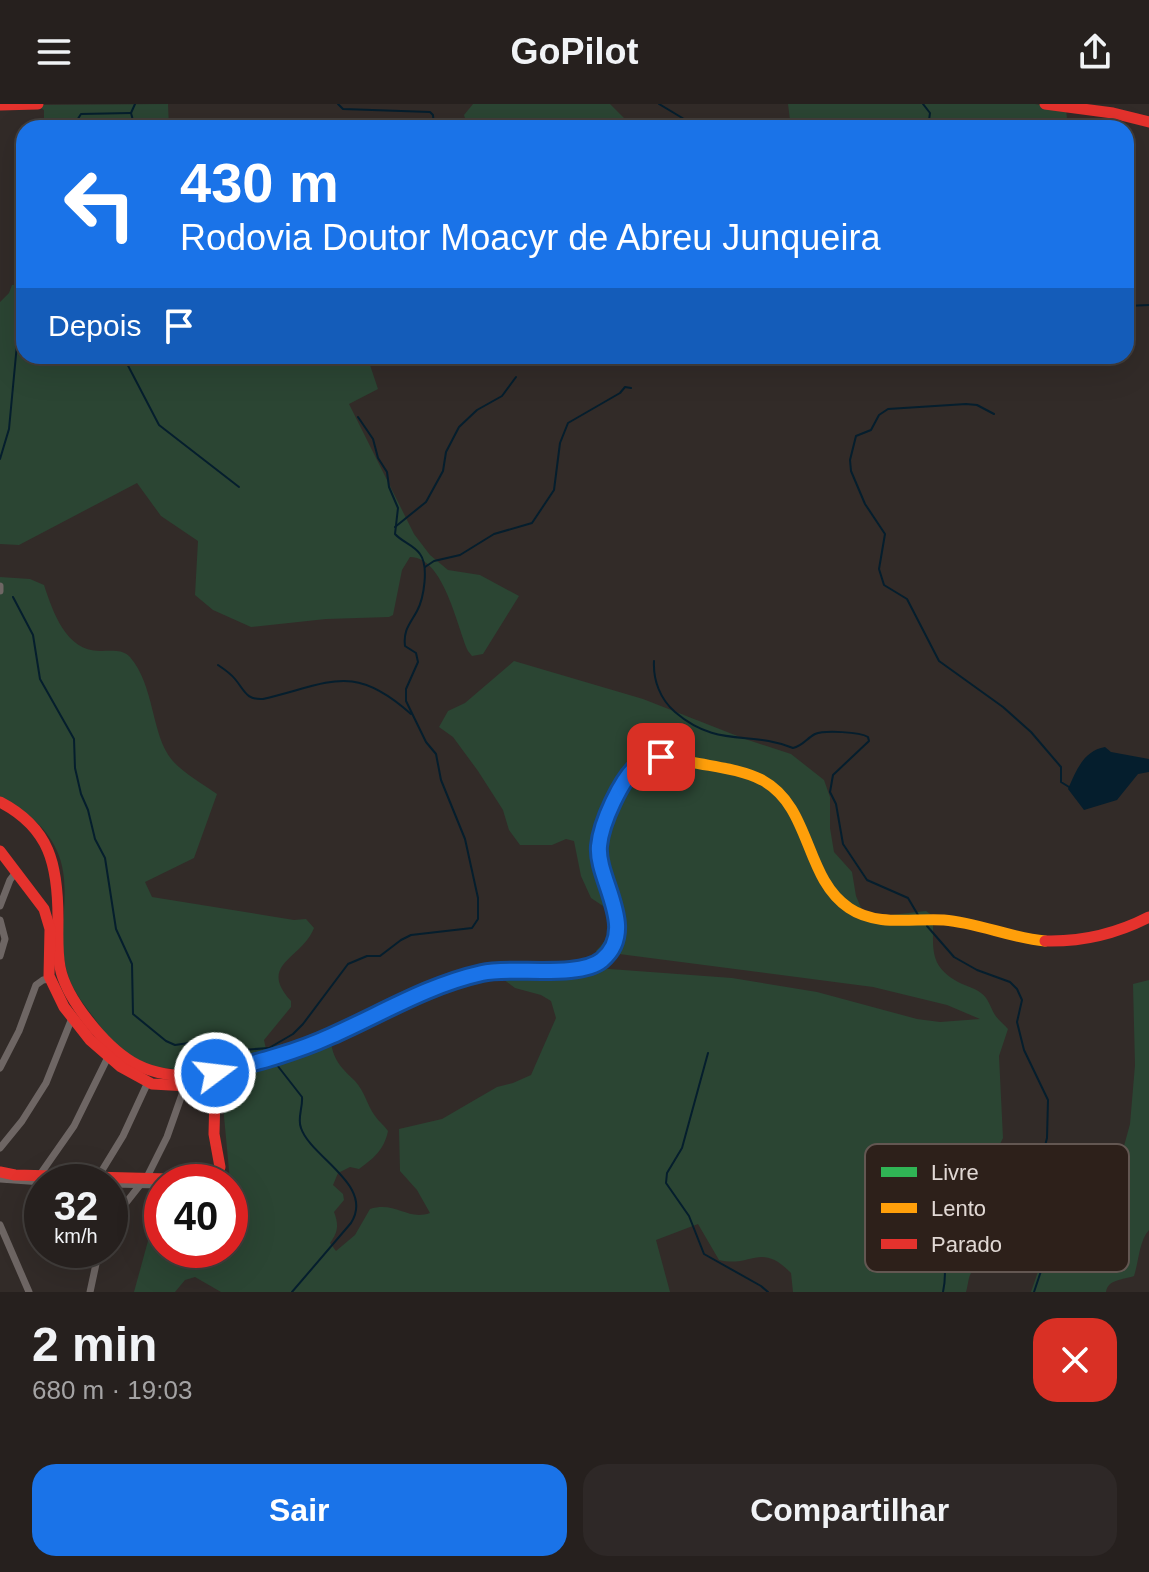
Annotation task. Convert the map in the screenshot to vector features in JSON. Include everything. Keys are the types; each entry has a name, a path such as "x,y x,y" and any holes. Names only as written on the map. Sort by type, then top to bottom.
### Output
{"street":[{"path":"0,105 38,104"},
{"path":"1045,104 1113,113 1149,122"},
{"path":"0,802 29,820 46,840 57,888 60,968 77,1003 109,1044 123,1056 158,1073 215,1073 302,1048 457,979 487,971 584,967 601,962 610,950 617,930 616,907 600,858 603,830 625,779 647,760 661,757 742,770 760,777 794,811 831,889 851,909 874,919 953,921 1021,938 1049,941 1090,939 1125,930 1149,917"},
{"path":"0,851 48,915 50,979 72,1018 108,1057 148,1082 207,1087 214,1092 218,1173 208,1180 128,1183"},
{"path":"0,906 16,872"},
{"path":"0,920 5,939 0,956"},
{"path":"0,1068 19,1031 36,985 50,979"},
{"path":"0,1148 46,1083 72,1018"},
{"path":"50,1164 79,1118 108,1057"},
{"path":"106,1164 123,1136 148,1082"},
{"path":"128,1201 143,1182 167,1137 185,1086"},
{"path":"0,1172 24,1176"},
{"path":"0,1179 24,1179"},
{"path":"128,1180 143,1182"},
{"path":"0,1225 29,1292"},
{"path":"90,1292 95,1268"}],"green space":[{"path":"168,104 169,120 44,120 44,110 35,105"},
{"path":"473,104 610,104 626,120 466,120 464,115"},
{"path":"788,104 1035,104 1066,109 1067,120 790,120"},
{"path":"12,285 16,285 16,364 370,364 378,389 349,404 414,534 430,555 448,570 480,575 519,596 483,654 472,656 468,651 448,595 432,568 422,560 410,557 402,570 393,615 389,617 326,619 251,627 213,610 195,595 198,541 161,516 137,483 19,545 0,544 0,302"},
{"path":"0,577 30,579 44,585 57,618 70,638 79,645 89,650 120,652 130,657 144,682 165,750 182,769 217,794 194,858 145,882 152,897 294,920 306,919 314,928 280,970 282,989 291,1001 291,1007 264,1040 266,1049 339,1027 341,1042 331,1043 334,1055 388,1131 381,1148 369,1161 359,1169 350,1167 338,1173 333,1185 343,1194 344,1200 334,1212 337,1228 330,1243 336,1251 355,1235 370,1209 387,1207 415,1215 430,1213 417,1190 400,1171 399,1129 442,1119 497,1087 531,1075 556,1018 551,1001 515,988 492,971 585,961 596,968 732,978 817,992 917,1019 940,1022 980,1019 947,1005 873,987 596,951 608,934 612,912 591,898 581,876 574,841 566,839 552,845 520,845 509,830 503,810 478,771 453,737 439,727 448,711 465,703 514,661 643,699 791,754 824,780 830,797 834,852 852,872 862,910 882,916 926,911 933,916 934,954 941,969 984,995 996,1017 1008,1029 999,1056 1003,1138 1000,1144 865,1144 865,1272 972,1272 966,1292 793,1292 791,1273 771,1259 719,1260 698,1224 656,1240 670,1292 221,1292 195,1277 185,1280 175,1292 134,1292 144,1256 144,1268 248,1268 248,1164 228,1164 221,1084 205,1068 158,1067 125,1056 71,984 64,959 65,887 61,863 52,842 26,814 0,797"},
{"path":"1149,980 1149,1230 1141,1245 1134,1276 1113,1282 1106,1292 1031,1292 1038,1272 1129,1272 1129,1144 1124,1144 1130,1124 1135,1065 1133,984"}],"water":[{"path":"1105,747 1111,752 1149,759 1149,772 1138,774 1117,800 1084,810 1068,789 1086,757"}],"waterway":[{"path":"133,120 131,113 135,104"},
{"path":"338,104 343,109 430,112 433,120"},
{"path":"659,104 686,120"},
{"path":"923,104 930,113 929,120"},
{"path":"77,120 81,114 131,113"},
{"path":"1134,306 1149,305"},
{"path":"0,459 9,429 16,355"},
{"path":"127,364 159,425 239,487"},
{"path":"395,527 426,502 443,471 446,452 459,427 477,410 502,396 516,377"},
{"path":"425,567 434,561 460,555 494,534 532,523 554,490 560,443 568,423 620,393 625,387 631,388"},
{"path":"994,414 977,405 966,404 888,409 879,415 871,430 856,436 850,460 851,471 865,504 885,534 879,569 884,585 907,599 939,661 1003,707 1031,732 1061,767 1061,782 1069,787"},
{"path":"13,597 33,635 40,679 74,739 75,768 81,794 95,839 105,858 116,929 132,964 133,1014 175,1045 189,1043 201,1049 229,1051 269,1048 293,1034 303,1024 348,964 367,956 380,956 411,935 472,928 478,919 478,898 465,839 441,780 436,754 426,742 406,701 406,689 418,662 416,653 405,646 405,636 422,598 423,559 395,534 398,508 389,487 387,472 378,458 373,439 358,417"},
{"path":"654,661 656,682 665,701 675,712 706,731 793,748 820,733 850,733 868,737 869,741 833,775 830,792 836,804 843,844 867,880 908,898 918,915"},
{"path":"218,665 253,698 263,699 324,683 357,682 373,687 411,714"},
{"path":"927,926 954,957 977,970 1010,982 1017,989 1022,1000 1017,1022 1024,1050 1048,1100 1045,1144"},
{"path":"708,1053 682,1148 667,1173 666,1183 689,1216 704,1254 768,1292"},
{"path":"277,1065 302,1097 300,1124 307,1139 348,1184 355,1196 356,1209 351,1223 292,1292"},
{"path":"943,1292 945,1272"},
{"path":"1034,1292 1041,1272"}],"traffic: fast":[{"path":"463,977 488,971 578,969 603,960 614,935 615,922 602,872 600,843 614,799"}],"traffic: slow":[{"path":"614,799 636,768 653,759 676,759 745,773 762,780 778,792 790,807 823,879 834,895 849,908 871,918 944,920 1045,941"}],"traffic: jam":[{"path":"0,105 38,104"},
{"path":"1045,104 1113,113 1149,122"},
{"path":"0,802 30,824 48,850 58,900 59,961 70,993 99,1033 132,1062 168,1074 208,1074 253,1065 298,1049 463,977"},
{"path":"0,851 44,909 50,929 49,976 64,1007 90,1040 121,1067 152,1084 207,1087 215,1094 214,1134 220,1167 217,1175 208,1180 15,1175 0,1172"},
{"path":"1045,941 1098,936 1149,917"}],"route":[{"path":"215,1073 302,1048 457,979 487,971 553,970 601,962 610,950 617,930 616,907 602,869 599,846 603,830 625,779 637,766 661,757"}]}
